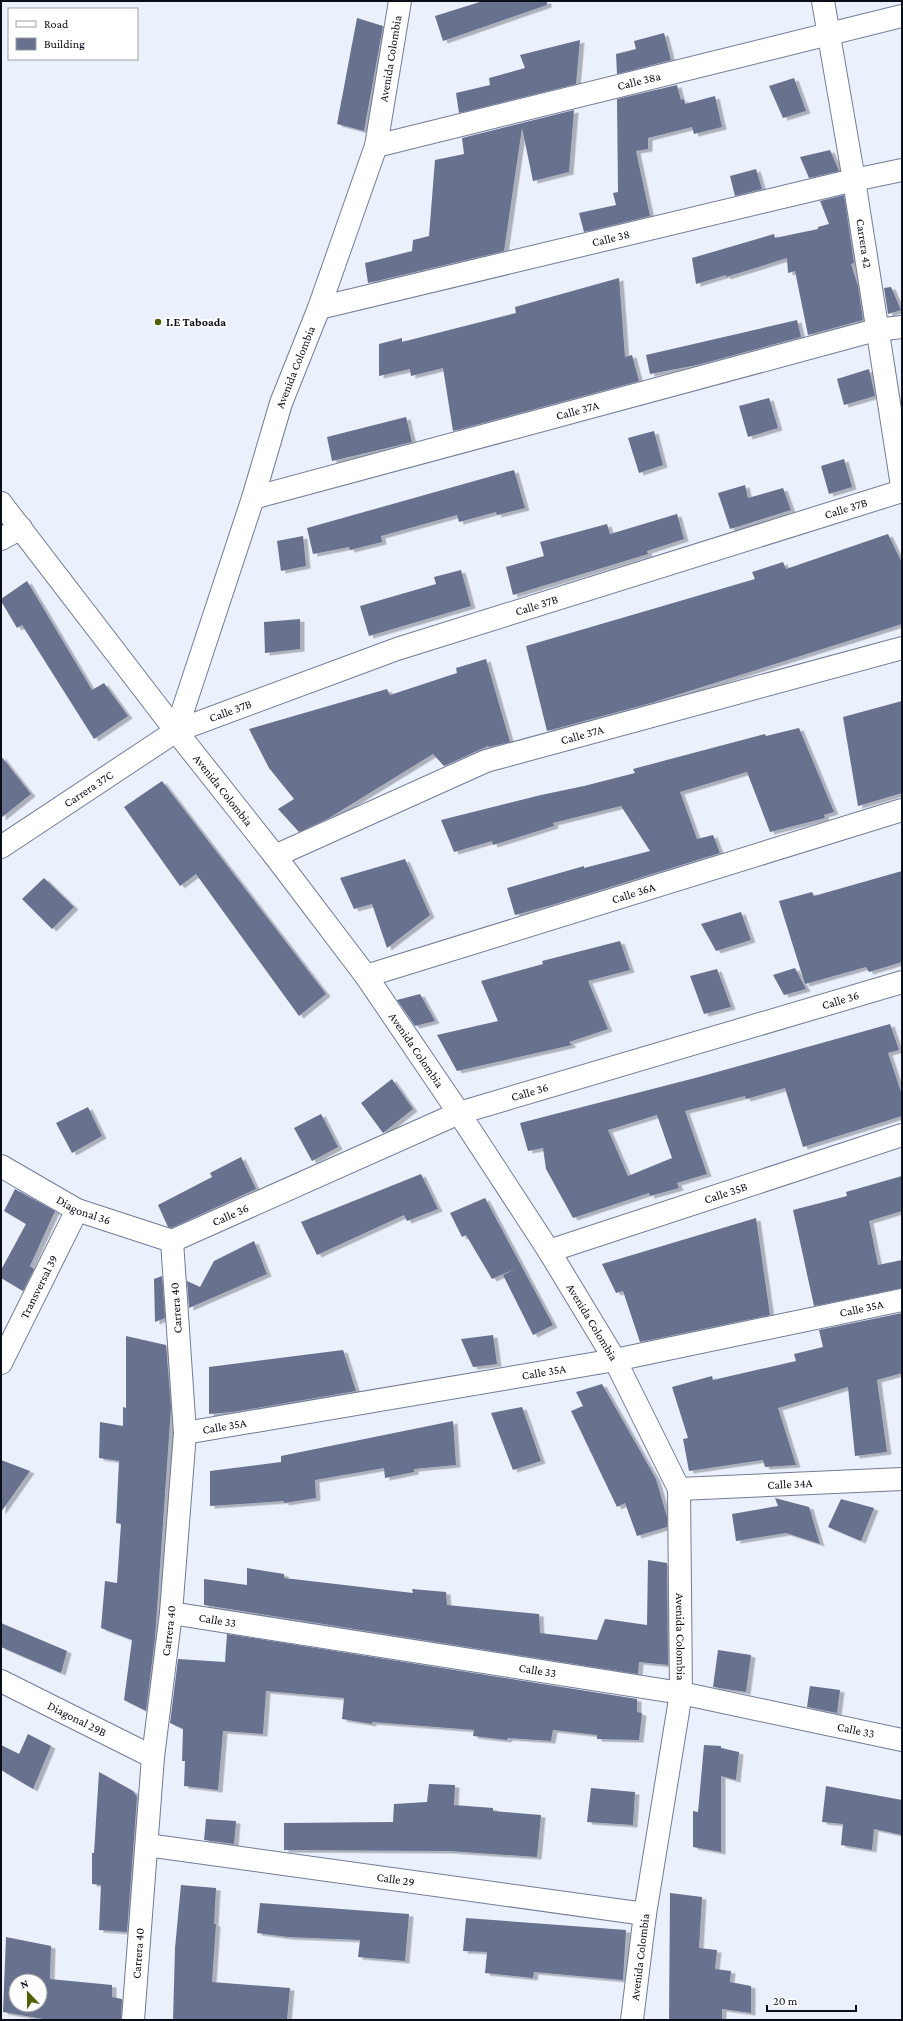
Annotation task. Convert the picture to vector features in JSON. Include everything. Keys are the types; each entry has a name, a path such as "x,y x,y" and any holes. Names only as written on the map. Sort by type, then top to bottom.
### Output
{"street":[{"name":"Avenida Colombia","path":"176,731 253,498 281,403 319,308 376,146 400,1"},
{"name":"Carrera 42","path":"823,1 854,180 876,330 902,486"},
{"name":"Calle 38a","path":"376,146 829,36 902,16"},
{"name":"Calle 38","path":"319,308 854,180 902,170"},
{"name":"Calle 37A","path":"253,498 876,330 902,327"},
{"name":"Calle 37B","path":"176,731 397,649 902,490"},
{"name":"Avenida Colombia","path":"1,503 176,731 275,856 366,976 459,1113 549,1251 615,1360 679,1489 682,1693 645,1914 632,2020"},
{"path":"1,539 21,528"},
{"name":"Calle 37A","path":"275,856 486,760 902,648"},
{"name":"Carrera 37C","path":"1,847 176,731"},
{"name":"Calle 36A","path":"366,976 902,810"},
{"name":"Calle 36","path":"172,1241 459,1113 902,982"},
{"name":"Calle 35B","path":"549,1251 902,1135"},
{"name":"Diagonal 36","path":"1,1166 77,1210 172,1241"},
{"name":"Transversal 39","path":"1,1363 77,1210"},
{"name":"Carrera 40","path":"134,2020 153,1758 171,1613 185,1433 172,1241"},
{"name":"Calle 35A","path":"185,1433 615,1360 902,1300"},
{"name":"Calle 34A","path":"679,1489 902,1479"},
{"name":"Calle 33","path":"171,1613 682,1693 902,1740"},
{"name":"Diagonal 29B","path":"1,1681 153,1758"},
{"name":"Calle 29","path":"147,1845 645,1914"}],"building":[{"path":"483,1 547,1 547,5 443,41 435,16"},
{"path":"357,18 383,26 364,131 337,124"},
{"path":"664,33 671,60 617,74 616,54 636,49 634,41"},
{"path":"580,40 576,84 459,113 456,93 490,85 489,78 525,68 520,55"},
{"path":"794,78 806,111 783,118 769,86"},
{"path":"677,85 681,100 684,99 685,104 715,96 722,127 694,134 692,127 648,138 648,149 636,151 650,216 584,232 579,213 616,205 613,193 618,192 617,99"},
{"path":"574,110 569,172 533,181 522,128 504,251 368,283 365,263 412,251 413,240 429,236 435,160 464,154 462,138"},
{"path":"830,150 839,171 809,178 800,157"},
{"path":"756,169 762,189 735,196 730,176"},
{"path":"844,195 854,263 851,264 858,286 863,320 808,335 795,271 788,273 787,258 726,277 726,275 696,284 692,258 774,234 775,238 818,229 818,227 829,224 820,201"},
{"path":"619,278 625,357 632,355 639,381 453,431 443,368 411,376 410,369 379,376 379,344 402,338 402,342 516,313 515,307"},
{"path":"891,287 901,310 888,314 884,288"},
{"path":"797,320 801,337 697,365 650,374 646,355"},
{"path":"869,369 875,396 844,405 837,379"},
{"path":"769,398 778,428 748,437 739,406"},
{"path":"406,417 412,442 332,461 327,437"},
{"path":"654,431 663,465 639,473 628,438"},
{"path":"844,459 852,487 829,494 821,466"},
{"path":"514,470 525,508 497,515 496,512 459,522 457,515 381,536 382,542 350,550 349,547 313,554 307,528"},
{"path":"745,485 748,498 783,488 791,510 730,529 718,493"},
{"path":"677,514 684,539 647,551 648,554 513,595 506,567 544,556 540,542 607,524 610,534"},
{"path":"888,534 902,563 902,624 651,703 547,731 526,646 755,579 752,572 783,562 786,569"},
{"path":"303,536 306,566 281,571 277,541"},
{"path":"461,570 471,606 369,636 360,606 436,584 434,577"},
{"path":"27,581 92,690 104,683 128,716 94,739 22,625 17,628 1,601 1,599"},
{"path":"300,619 300,649 265,653 264,622"},
{"path":"486,659 510,742 488,746 444,766 433,754 329,818 299,832 278,809 294,799 269,768 249,729 387,689 390,695 457,673 456,668"},
{"path":"902,701 902,793 858,806 843,717"},
{"path":"799,728 834,812 824,815 825,818 770,832 747,772 680,792 697,839 713,835 720,853 515,915 507,888 584,866 584,868 650,851 621,806 553,823 554,826 493,845 492,841 454,852 441,820 635,773 633,769 765,734 766,736"},
{"path":"1,756 31,794 1,818"},
{"path":"162,781 326,994 299,1016 196,874 180,886 124,807"},
{"path":"405,859 430,915 387,948 372,904 354,909 340,878"},
{"path":"902,871 902,962 869,972 866,967 805,984 779,901 812,892 814,896"},
{"path":"44,878 74,907 52,929 22,899"},
{"path":"741,912 751,940 716,951 701,924"},
{"path":"620,941 630,970 588,981 608,1029 569,1042 572,1045 457,1071 437,1035 498,1021 481,981 543,964 542,961"},
{"path":"795,968 806,989 784,995 773,975"},
{"path":"717,969 731,1007 704,1014 690,976"},
{"path":"420,994 435,1021 415,1026 397,1000"},
{"path":"890,1024 899,1050 888,1053 902,1095 902,1116 803,1147 785,1088 746,1099 745,1096 685,1111 707,1174 677,1183 679,1188 650,1196 649,1193 573,1218 546,1169 543,1148 528,1151 520,1123 699,1077","holes":["657,1115 672,1158 628,1176 608,1130"]},
{"path":"392,1079 413,1109 383,1133 361,1103"},
{"path":"88,1107 102,1136 72,1153 56,1123"},
{"path":"321,1114 338,1147 312,1161 294,1128"},
{"path":"241,1157 256,1189 171,1228 168,1227 158,1205 212,1177 210,1173"},
{"path":"421,1174 438,1209 407,1221 404,1215 317,1255 301,1222"},
{"path":"902,1176 902,1211 869,1221 878,1265 902,1260 902,1288 814,1306 793,1210 847,1196 846,1192"},
{"path":"15,1189 55,1211 30,1266 34,1269 23,1291 1,1278 1,1270 26,1224 4,1211"},
{"path":"485,1198 553,1325 533,1335 503,1275 517,1268 492,1279 466,1235 462,1237 450,1213"},
{"path":"756,1218 770,1315 640,1342 623,1291 616,1293 602,1264"},
{"path":"254,1241 267,1274 189,1308 187,1281 200,1287 214,1261"},
{"path":"162,1276 165,1318 155,1322 154,1279"},
{"path":"902,1313 902,1373 877,1380 887,1452 855,1456 848,1387 778,1408 796,1465 765,1467 763,1460 689,1471 683,1439 688,1438 672,1387 712,1376 713,1380 796,1361 794,1354 823,1347 819,1330"},
{"path":"493,1335 497,1364 473,1367 461,1339"},
{"path":"126,1336 166,1345 171,1408 155,1638 146,1711 124,1700 132,1640 101,1628 105,1581 117,1583 121,1524 116,1523 119,1461 99,1458 100,1422 123,1426 123,1407 126,1408"},
{"path":"343,1350 356,1391 233,1412 209,1414 209,1367"},
{"path":"602,1384 656,1479 667,1517 667,1527 637,1536 625,1503 617,1507 571,1411 583,1406 576,1392"},
{"path":"522,1407 541,1461 513,1470 491,1413"},
{"path":"453,1421 456,1465 414,1469 414,1472 385,1478 384,1468 315,1480 316,1498 284,1503 284,1501 210,1506 210,1471 281,1462 281,1456"},
{"path":"1,1460 30,1471 1,1512"},
{"path":"775,1498 809,1507 820,1544 786,1533 736,1541 732,1514 778,1506"},
{"path":"841,1499 874,1508 861,1541 828,1527"},
{"path":"648,1560 667,1563 668,1665 639,1662 638,1674 204,1605 204,1579 247,1585 247,1568 284,1574 284,1578 413,1593 412,1589 446,1592 447,1605 539,1614 540,1633 597,1640 605,1619 647,1625"},
{"path":"1,1623 67,1651 61,1673 1,1647"},
{"path":"227,1634 637,1699 637,1712 642,1713 639,1740 597,1739 597,1735 553,1730 551,1741 508,1738 507,1740 473,1736 474,1730 372,1722 372,1724 342,1719 344,1698 266,1691 263,1734 223,1731 218,1790 184,1786 185,1761 182,1761 183,1729 170,1723 178,1659 225,1662"},
{"path":"718,1650 751,1655 746,1692 713,1687"},
{"path":"810,1686 840,1690 837,1713 807,1707"},
{"path":"28,1734 51,1746 33,1789 1,1770 1,1745 19,1754"},
{"path":"704,1745 721,1746 721,1748 739,1752 736,1780 721,1776 721,1852 693,1847 693,1811 698,1812"},
{"path":"99,1772 133,1791 137,1797 127,1932 99,1930 101,1885 92,1884 92,1853 94,1853"},
{"path":"429,1784 455,1785 454,1805 493,1808 493,1811 541,1815 537,1857 449,1851 284,1850 284,1823 393,1822 394,1804 427,1802"},
{"path":"826,1786 902,1800 902,1835 874,1829 872,1850 841,1845 843,1824 822,1822"},
{"path":"591,1788 635,1792 633,1825 587,1822"},
{"path":"206,1819 236,1821 234,1844 204,1840"},
{"path":"181,1885 216,1888 214,1924 216,1924 212,1982 290,1988 287,2020 173,2020 175,1948"},
{"path":"670,1893 702,1897 699,1948 717,1950 715,1969 731,1971 730,1982 751,1986 751,2013 722,2009 722,2020 669,2020"},
{"path":"260,1903 409,1914 405,1961 358,1957 360,1940 288,1937 257,1933"},
{"path":"466,1918 626,1930 623,1980 534,1972 533,1978 485,1973 487,1952 463,1951"},
{"path":"6,1937 51,1946 50,1979 112,1985 112,1997 122,1999 121,2020 49,2020 9,2013 48,2013 48,1973 8,1973 8,2013 3,2012"}],"place":[{"name":"I.E Taboada","path":"158,322"}]}
